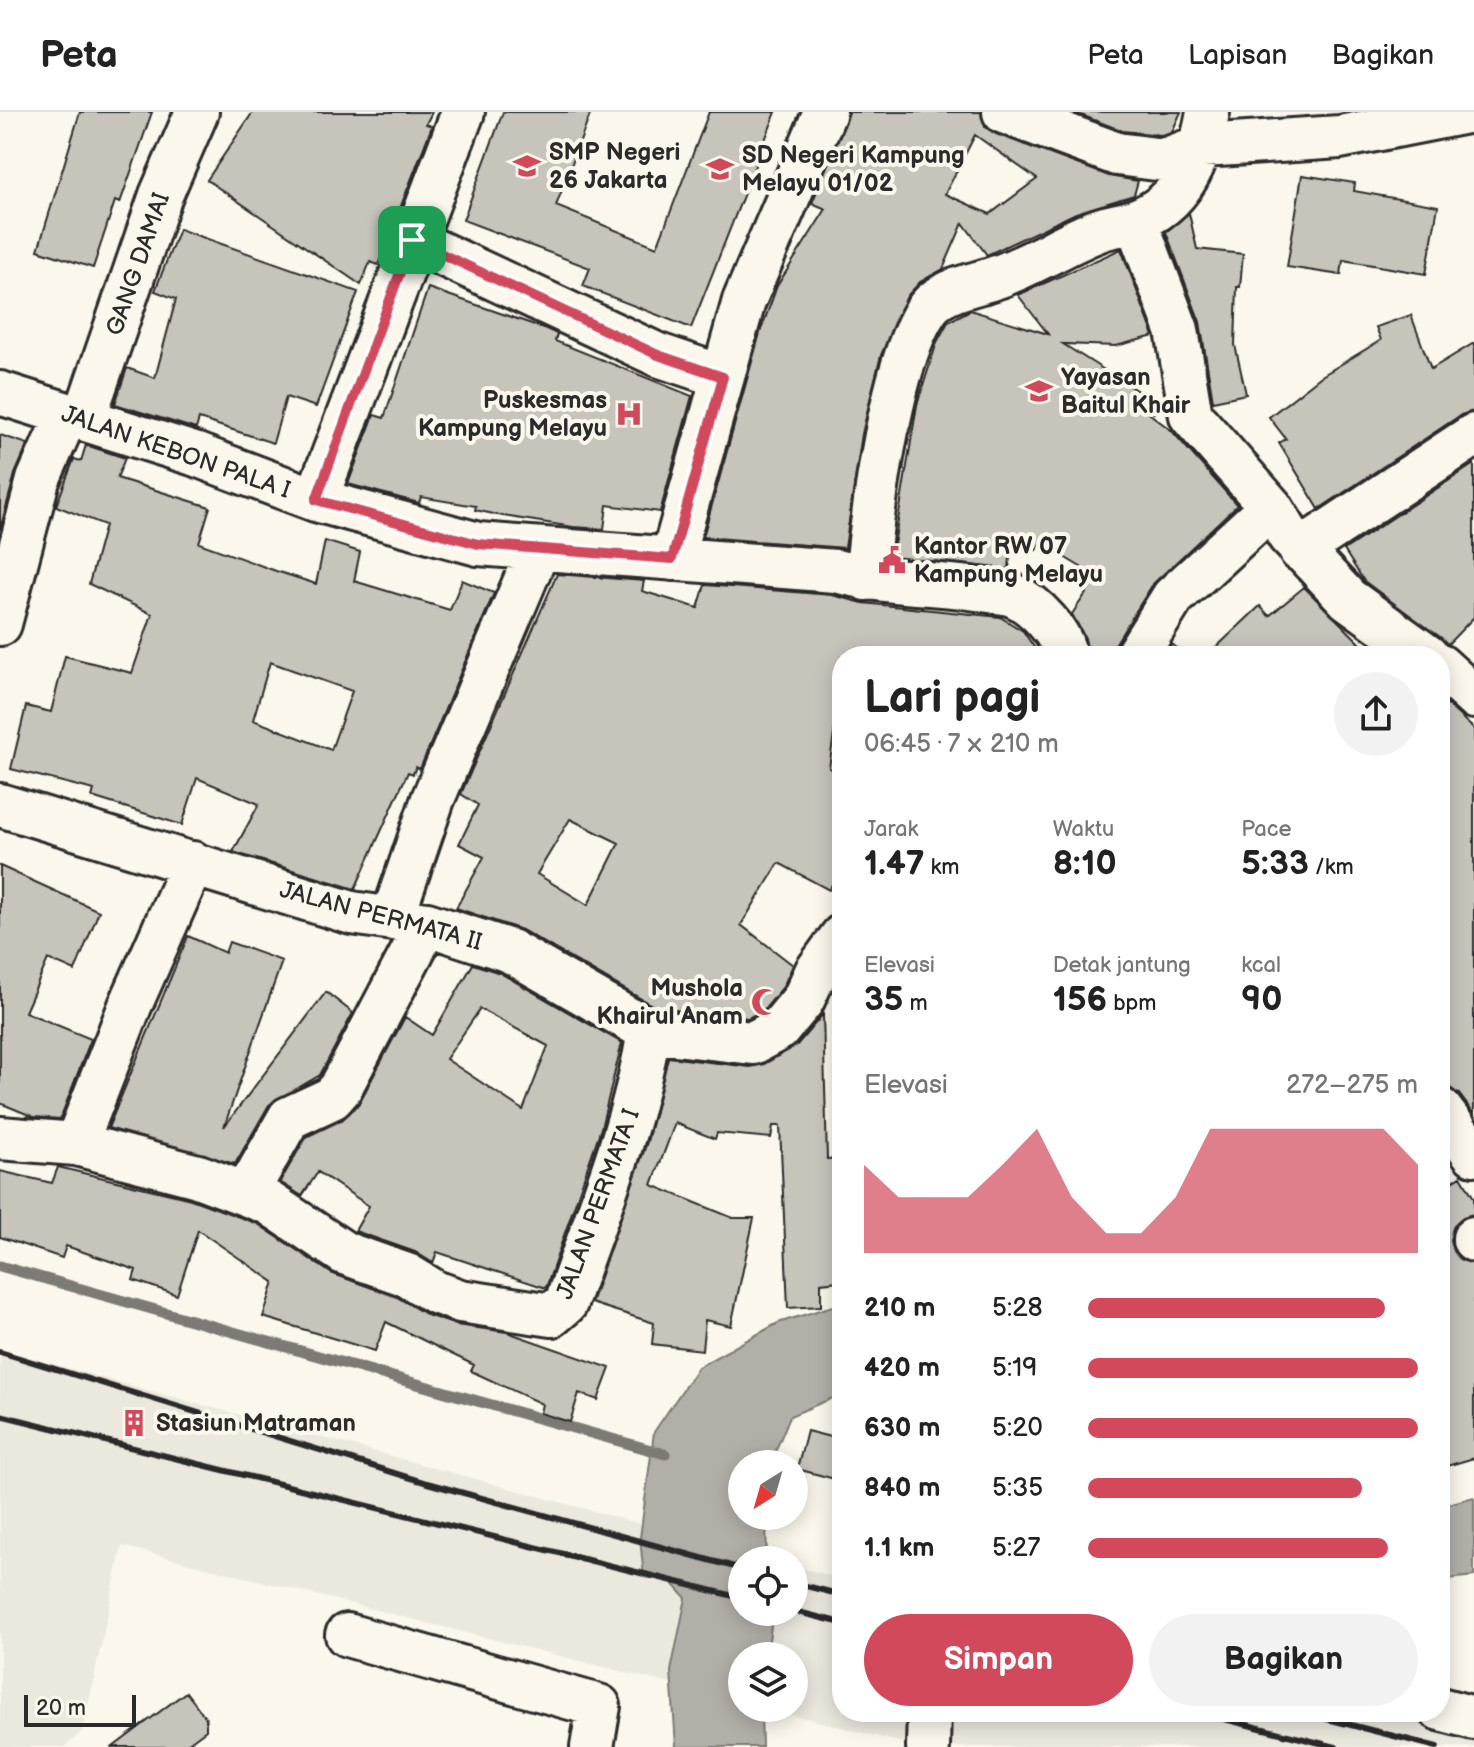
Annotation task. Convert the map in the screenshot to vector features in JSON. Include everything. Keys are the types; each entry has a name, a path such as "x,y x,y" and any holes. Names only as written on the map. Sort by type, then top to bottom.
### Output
{"street":[{"name":"GANG DAMAI","path":"0,624 38,480 76,416 161,195 197,112"},
{"name":"JALAN KEBON PALA I","path":"0,393 194,454 316,500 463,112"},
{"path":"672,559 744,301 825,112"},
{"path":"1004,112 1117,154 1164,160 1205,129 1340,137 1467,112"},
{"path":"866,579 871,521 904,358 929,306 949,293 1028,267 1099,230 1136,221 1164,206 1186,181 1205,129"},
{"path":"1136,221 1177,330 1191,416 1271,507 1300,550 1348,599 1413,646"},
{"path":"412,240 658,355 723,377"},
{"path":"1300,550 1474,435"},
{"path":"316,500 478,544 836,571 866,579 958,586 1015,596 1043,618 1064,646"},
{"path":"1142,646 1173,597 1271,507"},
{"path":"246,1194 289,1118 332,1098 340,1089 410,922 433,799 538,550"},
{"name":"JALAN PERMATA II","path":"0,805 352,913 410,922 510,951 649,1031 753,1043 779,1029 795,1010 832,952"},
{"path":"76,1144 193,863"},
{"name":"JALAN PERMATA I","path":"0,1138 76,1144 198,1176 269,1203 344,1253 407,1275 435,1292 460,1301 552,1315 566,1303 624,1138 641,1082 649,1031"},
{"path":"1450,1122 1474,1154"},
{"path":"347,1635 599,1706 592,1747"},
{"path":"928,1747 929,1722"}],"shaded area":[{"path":"832,1306 832,1398 790,1416 776,1450 728,1450 728,1530 766,1530 767,1546 728,1546 728,1626 771,1626 769,1642 728,1642 728,1722 761,1722 762,1747 676,1747 671,1671 686,1598 671,1581 644,1577 640,1538 654,1432 698,1367 778,1323"},
{"path":"0,1350 728,1548 728,1626 808,1626 808,1570 832,1576 832,1722 1431,1722 1474,1732 1474,1747 920,1747 808,1719 808,1642 728,1642 728,1698 122,1546 83,1730 65,1747 0,1747"},
{"path":"1474,1497 1474,1576 1450,1579 1450,1503"}],"building":[{"path":"80,112 152,112 120,203 115,201 93,268 38,250"},
{"path":"253,112 432,112 426,124 432,126 378,265 370,262 361,285 207,180"},
{"path":"503,112 591,112 556,206 657,247 709,112 776,112 691,328 583,286 590,268 463,220"},
{"path":"849,112 981,112 985,127 996,134 1109,176 1138,181 1134,195 1076,213 987,255 963,223 943,269 920,282 907,296 881,355 862,434 845,548 703,537 760,333 777,286 826,209 812,203","holes":["975,135 1037,179 990,214 945,194"]},
{"path":"1073,112 1181,112 1172,132 1161,135 1123,131"},
{"path":"1302,175 1355,183 1354,191 1438,206 1426,274 1343,260 1341,275 1287,267"},
{"path":"1189,213 1197,249 1243,254 1240,287 1237,287 1235,345 1246,394 1213,401 1200,322 1166,232"},
{"path":"179,229 358,292 316,407 286,397 273,443 199,419 196,429 115,404 127,368 155,378 176,299 155,291"},
{"path":"1121,249 1154,336 1116,346 1063,344 1166,409 1150,414 1172,431 1237,505 1153,584 1115,646 1086,646 1072,614 1097,577 1041,543 1036,550 1012,533 1009,569 892,557 917,405 937,342 948,322 970,310 1048,334 1018,295"},
{"path":"428,288 546,329 557,334 555,341 692,396 660,512 607,505 604,529 573,527 503,516 475,510 476,506 421,497 419,503 348,484 374,415 384,418"},
{"path":"1411,315 1431,369 1474,343 1474,411 1461,415 1319,509 1279,443 1286,439 1269,417 1320,377 1381,340 1376,327"},
{"path":"0,435 28,444 15,474 0,530"},
{"path":"86,445 125,458 117,478 210,507 199,543 316,584 325,541 360,552 354,581 450,610 462,580 494,593 420,769 416,767 413,774 408,772 355,889 233,852 259,804 197,778 182,825 92,797 94,790 11,769 26,706 51,712 65,656 132,673 152,614 89,584 105,525 56,506 74,459 81,461","holes":["270,662 352,691 331,750 253,720"]},
{"path":"1474,464 1474,617 1448,644 1364,581 1344,550"},
{"path":"557,574 644,581 642,591 698,608 705,585 832,595 863,603 1000,617 1023,631 1033,646 832,646 832,748 829,768 832,770 832,885 829,890 779,863 741,925 793,965 783,987 764,1010 748,1018 657,1008 522,930 456,908 484,857 459,844 478,805 461,794","holes":["570,819 619,843 588,905 537,874"]},
{"path":"1304,587 1360,643 1357,646 1218,646 1260,606 1269,616"},
{"path":"1450,707 1474,729 1474,1114 1459,1094 1450,1090"},
{"path":"0,866 99,911 75,971 48,959 25,1012 91,1039 60,1119 34,1117 0,1103"},
{"path":"188,936 225,953 229,942 282,961 224,1127 326,992 353,1013 320,1075 269,1105 235,1164 108,1128"},
{"path":"473,964 500,973 622,1043 601,1128 546,1288 437,1252 433,1263 415,1252 355,1231 369,1206 318,1172 302,1196 280,1182 306,1137 342,1120 358,1105 405,1017 432,1035","holes":["480,1009 548,1046 523,1110 446,1059"]},
{"path":"823,1014 827,1159 832,1159 832,1282 821,1283 821,1306 788,1308 780,1126 773,1126 771,1138 717,1133 715,1139 675,1123 652,1185 733,1218 754,1218 731,1326 705,1320 702,1350 652,1344 654,1323 591,1303 647,1142 668,1057 750,1067 764,1064 797,1045"},
{"path":"58,1167 191,1199 258,1224 331,1273 397,1297 427,1315 456,1325 507,1332 610,1368 598,1400 579,1393 570,1422 540,1413 542,1404 471,1371 474,1365 386,1322 375,1351 263,1317 274,1282 198,1230 177,1295 133,1280 136,1270 66,1246 62,1258 0,1237 0,1171 52,1183"},
{"path":"1461,1176 1474,1198 1474,1214 1463,1217 1454,1225 1450,1240 1450,1183"},
{"path":"1450,1240 1453,1251 1461,1260 1474,1264 1474,1458 1450,1465"},
{"path":"807,1431 832,1437 832,1478 808,1472 808,1450 802,1450"},
{"path":"186,1692 206,1718 206,1730 183,1747 113,1747"}],"waterway":[{"path":"0,1266 665,1454"}],"railway":[{"path":"0,1352 427,1483 728,1565"},
{"path":"0,1415 728,1595"},
{"path":"808,1586 832,1592"},
{"path":"808,1614 832,1620"},
{"path":"1236,1722 1336,1747"},
{"path":"1339,1722 1437,1747"}],"place":[{"name":"SMP Negeri 26 Jakarta","path":"527,166"},
{"name":"SD Negeri Kampung Melayu 01/02","path":"720,169"},
{"name":"Yayasan Baitul Khair","path":"1039,391"},
{"name":"Puskesmas Kampung Melayu","path":"629,414"},
{"name":"Kantor RW 07 Kampung Melayu","path":"892,560"},
{"name":"Mushola Khairul Anam","path":"765,1002"},
{"name":"Stasiun Matraman","path":"134,1423"}],"route":[{"path":"412,240 658,355 723,377 672,559 478,544 316,500 412,240"}]}
